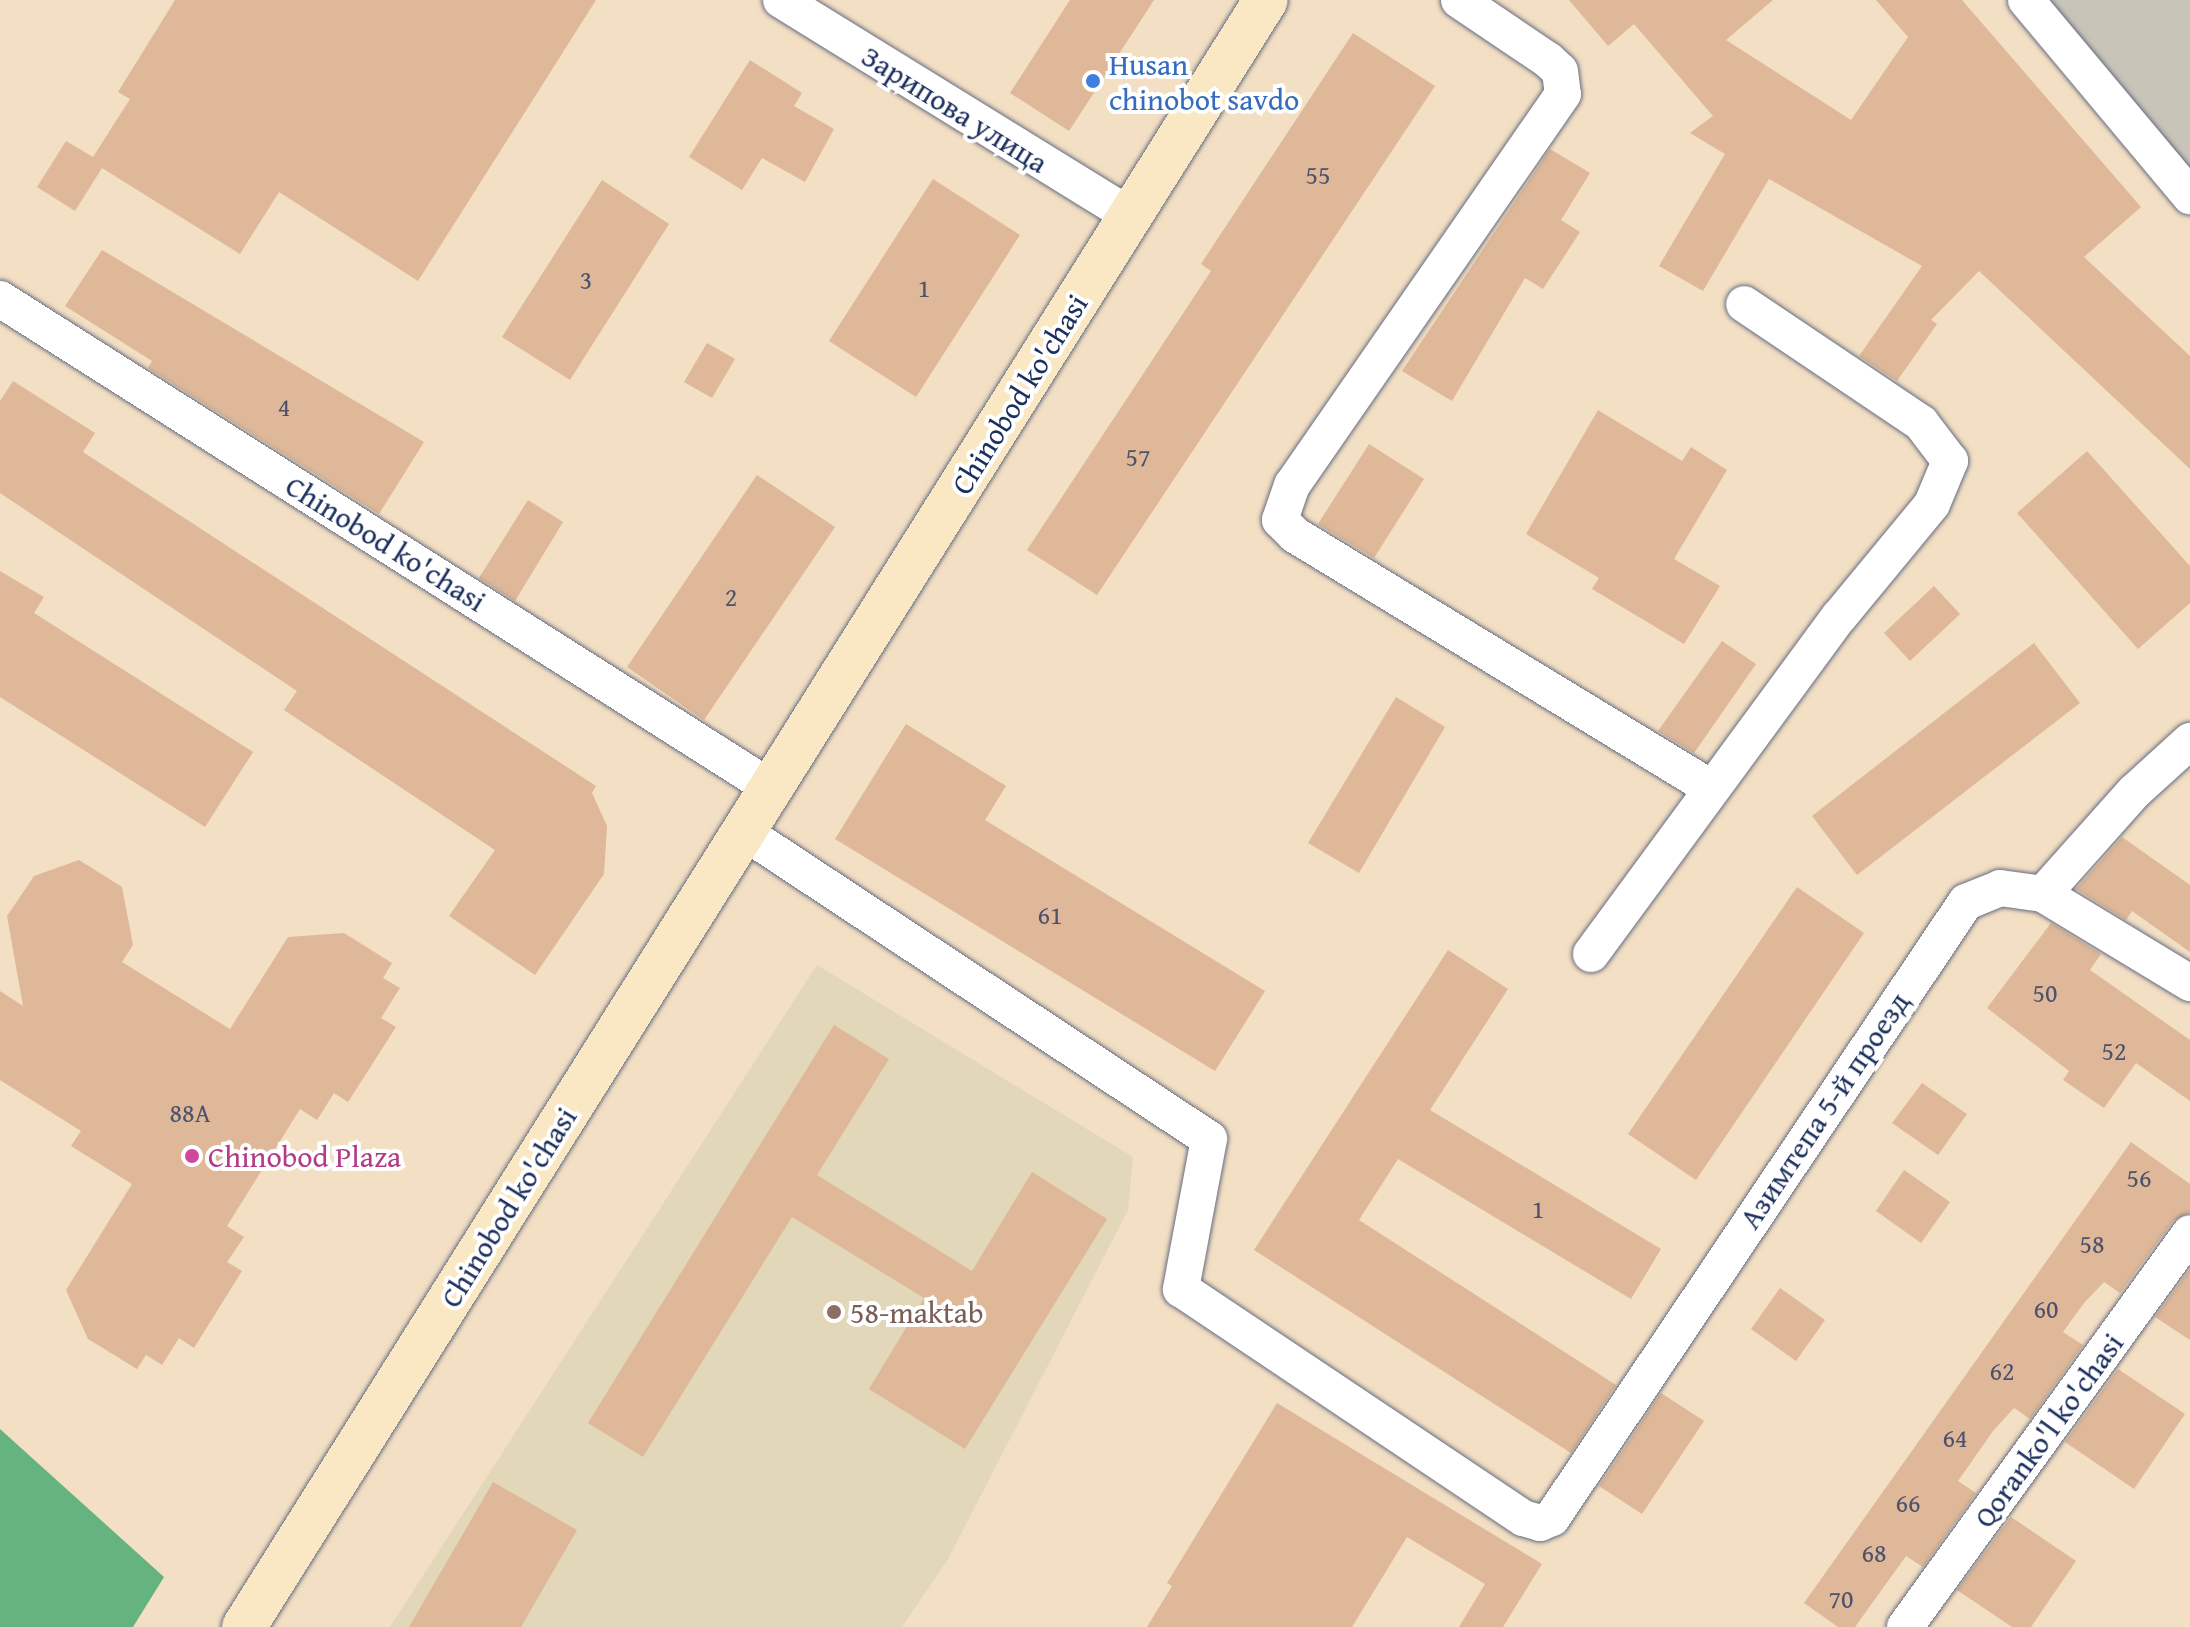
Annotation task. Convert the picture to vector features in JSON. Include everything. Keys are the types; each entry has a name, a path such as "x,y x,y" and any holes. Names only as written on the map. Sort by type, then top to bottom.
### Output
{"main road":[{"name":"Chinobod ko'chasi","path":"244,1627 1266,0"}],"street":[{"name":"Зарипова улица","path":"781,0 1131,216"},
{"path":"1459,0 1548,60 1560,71 1563,94 1292,485 1280,520 1295,535 1711,788"},
{"path":"2026,0 2190,196"},
{"name":"Chinobod ko'chasi","path":"0,299 771,788"},
{"path":"1591,954 1711,788 1932,504 1950,461 1921,423 1744,304"},
{"path":"2043,894 2134,792 2190,741"},
{"name":"Азимтепа 5-й проезд","path":"744,832 1209,1139 1181,1289 1523,1518 1540,1523 1552,1518 1966,902 2000,888 2043,894 2190,983"},
{"name":"Qoranko'l ko'chasi","path":"1905,1627 2190,1233"}],"shaded area":[{"path":"2046,0 2190,0 2190,176"},
{"name":"58-maktab","path":"817,965 1133,1157 1128,1210 948,1559 902,1627 390,1627"}],"green space":[{"path":"0,1429 164,1577 133,1627 0,1627"}],"building":[{"path":"175,0 596,0 418,281 279,192 240,254 102,168 75,211 37,187 66,141 93,157 130,99 118,92"},
{"path":"1070,0 1154,0 1069,131 1010,93"},
{"path":"1569,0 1773,0 1726,40 1851,120 1908,37 1876,0 1962,0 2141,207 2084,257 2190,356 2190,469 1979,271 1931,320 1937,324 1897,381 1859,356 1922,266 1769,179 1703,291 1659,266 1725,154 1690,133 1713,116 1634,24 1608,46"},
{"path":"1353,33 1435,86 1097,595 1027,550 1211,271 1201,264"},
{"path":"750,60 802,93 794,106 834,129 805,182 762,158 742,190 689,157"},
{"path":"1550,149 1590,173 1561,220 1580,232 1543,289 1525,278 1452,401 1402,371"},
{"path":"933,179 1020,235 916,397 829,341"},
{"path":"602,180 669,224 570,380 502,337"},
{"path":"102,250 424,442 379,514 148,368 152,361 65,306"},
{"path":"707,343 735,359 712,398 684,382"},
{"path":"13,381 95,433 83,452 596,786 592,793 607,826 604,874 535,975 449,916 495,850 284,710 297,691 0,493 0,401"},
{"path":"1598,410 1682,461 1691,447 1727,470 1674,559 1720,586 1684,644 1592,589 1599,578 1526,534"},
{"path":"1369,444 1424,479 1374,558 1318,524"},
{"path":"2087,451 2190,566 2190,603 2138,649 2017,513"},
{"path":"757,475 835,527 704,720 627,667"},
{"path":"528,500 563,522 515,601 479,578"},
{"path":"0,571 44,597 34,613 253,752 205,827 0,697"},
{"path":"1934,586 1960,614 1910,661 1884,633"},
{"path":"1722,641 1756,664 1694,753 1658,731"},
{"path":"2034,643 2080,703 1857,875 1812,816"},
{"path":"1396,697 1445,727 1359,873 1308,843"},
{"path":"906,724 1006,786 985,820 1265,991 1215,1071 835,839"},
{"path":"2122,837 2190,885 2190,952 2132,911 2126,920 2076,889"},
{"path":"79,860 122,887 133,945 122,962 230,1029 288,937 344,933 392,963 383,978 400,988 381,1018 396,1027 348,1102 334,1093 317,1120 300,1109 227,1226 244,1237 227,1262 242,1271 194,1348 179,1338 162,1365 146,1355 137,1369 88,1339 66,1290 132,1184 71,1146 81,1131 0,1080 0,991 23,1006 7,916 34,876"},
{"path":"1797,887 1864,933 1696,1180 1628,1134"},
{"path":"2051,923 2101,954 2090,970 2190,1040 2190,1101 2136,1063 2104,1108 2063,1080 2069,1071 1987,1008"},
{"path":"1448,950 1508,989 1430,1110 1661,1249 1631,1299 1398,1159 1359,1220 1616,1385 1571,1453 1254,1250"},
{"path":"834,1025 889,1059 817,1175 972,1271 1032,1172 1107,1219 965,1449 869,1389 924,1298 792,1217 643,1457 588,1423"},
{"path":"1922,1083 1967,1114 1938,1155 1892,1123"},
{"path":"2131,1142 2190,1184 2190,1212 2173,1221 2120,1293 2104,1282 2084,1303 2063,1332 2083,1345 2030,1419 2014,1408 1993,1431 1958,1481 1976,1493 1923,1567 1906,1556 1855,1627 1838,1627 1804,1603"},
{"path":"1904,1170 1950,1202 1921,1243 1876,1211"},
{"path":"2190,1269 2190,1340 2155,1317"},
{"path":"1780,1288 1825,1320 1796,1361 1751,1329"},
{"path":"2118,1369 2185,1414 2134,1489 2065,1442"},
{"path":"1661,1393 1704,1421 1642,1514 1599,1486"},
{"path":"1277,1403 1542,1564 1503,1627 1459,1627 1485,1584 1407,1537 1352,1627 1147,1627 1172,1586 1167,1583"},
{"path":"493,1482 577,1530 521,1627 409,1627"},
{"path":"2011,1517 2076,1561 2031,1627 2012,1627 1957,1590"}],"place":[{"name":"Husan chinobot savdo","path":"1093,81"},
{"name":"Chinobod Plaza","path":"192,1156"},
{"name":"58-maktab","path":"834,1312"}]}
